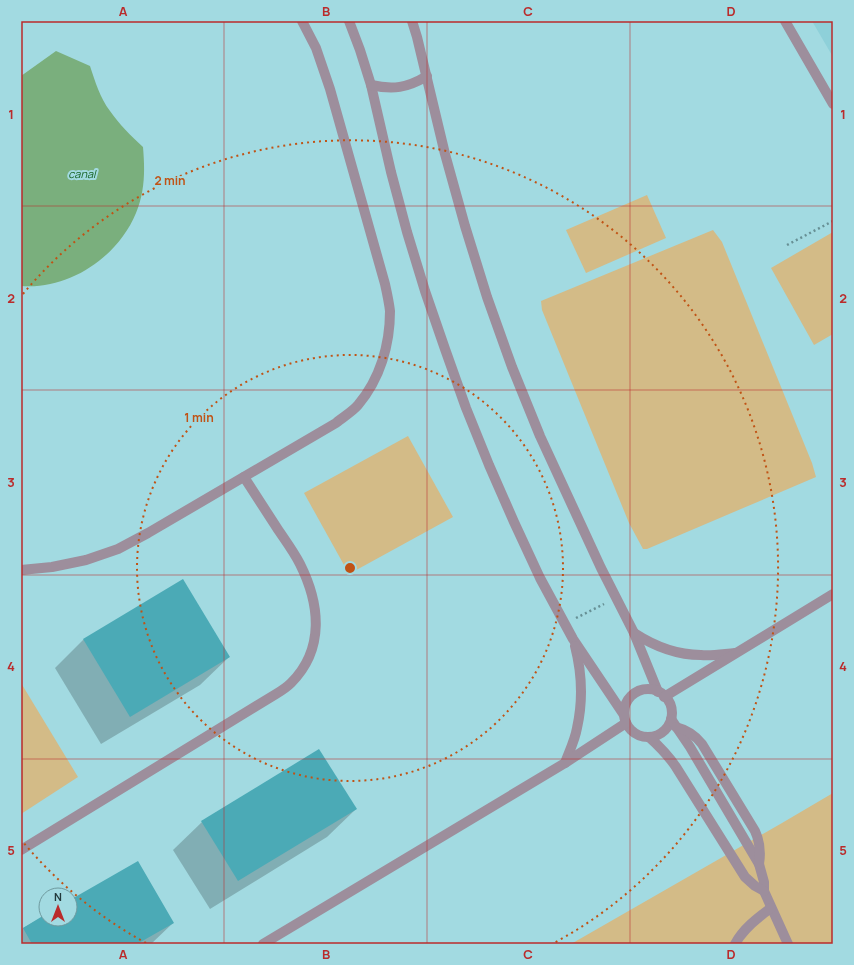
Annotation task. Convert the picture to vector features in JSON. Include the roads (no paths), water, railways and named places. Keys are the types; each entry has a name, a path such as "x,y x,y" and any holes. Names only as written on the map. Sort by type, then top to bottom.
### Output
{"street":[{"path":"21,570 52,567 86,560 118,549 336,423 357,406 372,385 383,361 389,336 390,310 385,284 330,89 316,48 302,21"},
{"path":"349,21 371,85 391,172 425,291 466,408 514,522 540,578 565,624 630,729 635,733 648,737 662,732 667,726 674,723"},
{"path":"412,21 427,76 445,154 465,226 487,297 512,367 540,436 601,568 634,633 661,694 669,703 674,723 690,747 759,864 764,882 764,891 788,944"},
{"path":"785,21 833,104"},
{"path":"371,85 383,88 394,88 406,86 427,76"},
{"path":"21,850 276,694 291,684 302,670 310,654 315,637 316,618 314,601 300,564 244,477"},
{"path":"625,719 626,703 634,694 642,690 650,690 661,694 737,653 833,594"},
{"path":"634,633 648,642 682,654 700,656 737,653"},
{"path":"565,763 577,729 580,711 581,674 574,639"},
{"path":"263,944 565,763 625,719"},
{"path":"648,737 659,746 676,767 745,877 755,886 764,891"},
{"path":"735,944 738,938 752,922 771,908"}],"water":[{"name":"canal","path":"56,51 90,66 106,106 121,125 143,147 143,189 136,213 128,229 117,244 90,268 57,282 39,286 21,286 21,76"}]}
